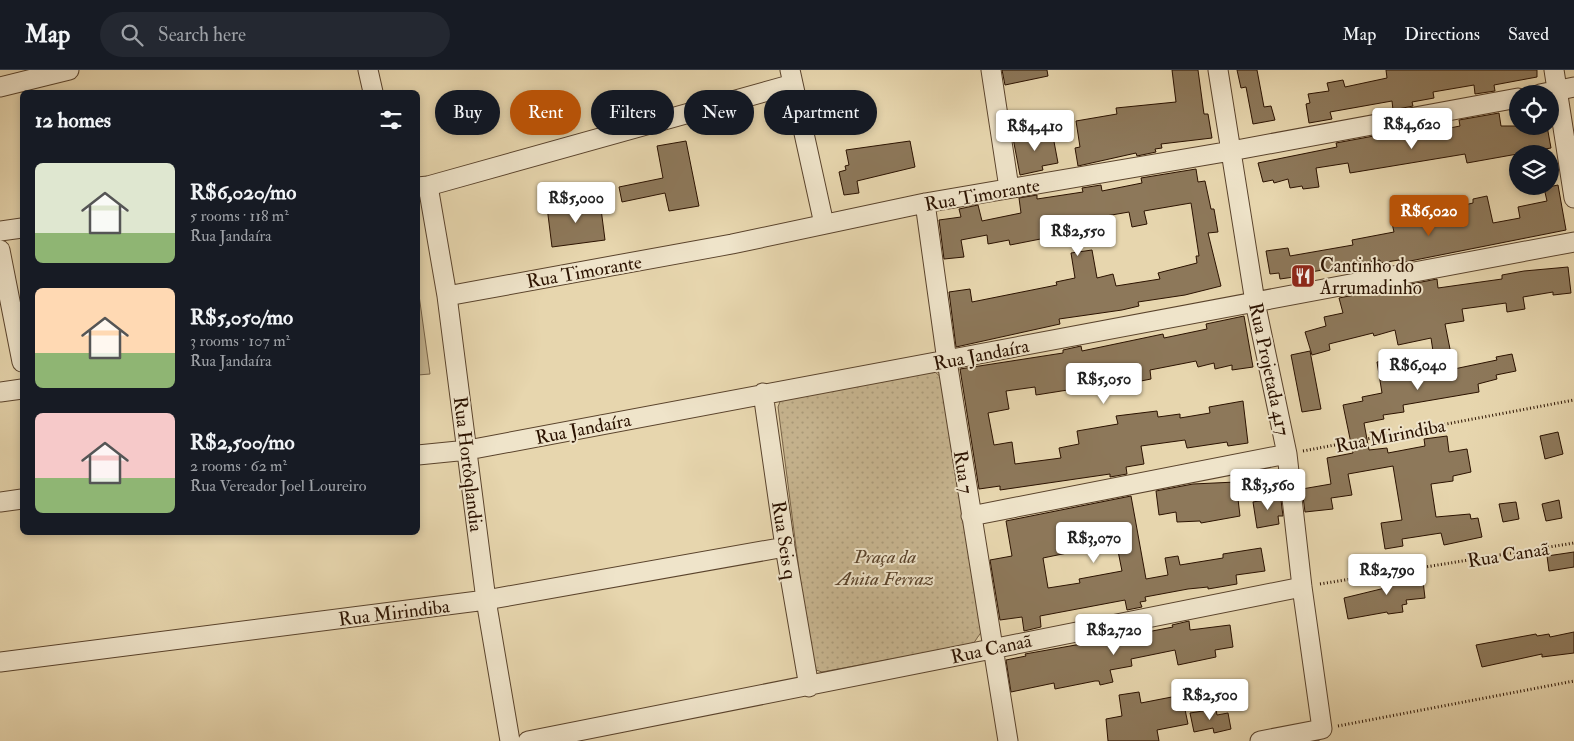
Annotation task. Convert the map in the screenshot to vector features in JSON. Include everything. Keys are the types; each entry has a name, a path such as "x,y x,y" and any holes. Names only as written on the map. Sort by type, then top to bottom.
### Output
{"street":[{"path":"0,87 69,70"},
{"path":"368,70 373,90"},
{"path":"991,70 1010,188"},
{"name":"Rua Projetada 417","path":"1218,70 1255,302 1287,454 1302,587 1322,728"},
{"path":"1554,70 1556,85"},
{"path":"422,186 792,77 824,224"},
{"name":"Rua Timorante","path":"447,296 732,244 925,203 1231,151 1509,100"},
{"path":"1559,104 1574,198"},
{"name":"Rua Hortôqlandia","path":"422,186 447,296 486,600 510,741"},
{"name":"Rua 7","path":"925,203 971,516 1008,741"},
{"path":"0,231 20,228"},
{"name":"Rua Jandaíra","path":"420,455 468,450 1574,242"},
{"path":"0,250 20,352"},
{"path":"0,392 20,389"},
{"name":"Rua Seis q","path":"764,393 786,547 809,687"},
{"path":"971,516 1287,454"},
{"path":"0,502 20,499"},
{"name":"Rua Mirindiba","path":"0,662 486,600 786,547"},
{"name":"Rua Canaã","path":"528,741 809,687 993,646 1302,587"},
{"path":"1260,741 1322,728"}],"path":[{"name":"Rua Mirindiba","path":"1287,454 1574,400"},
{"name":"Rua Canaã","path":"1302,587 1574,543"},
{"path":"1322,728 1574,681"}],"green space":[{"path":"420,302 430,374 420,375"},
{"name":"Praça da Anita Ferraz","path":"935,372 943,379 982,631 973,644 822,672 816,670 811,663 778,407 781,399 788,395"}],"building":[{"path":"1002,70 1047,70 1048,76 1005,85"},
{"path":"1172,70 1198,70 1204,114 1208,114 1212,138 1161,144 1162,148 1155,149 1156,152 1137,156 1136,153 1078,166 1075,148 1080,147 1076,121 1117,114 1116,108 1176,102"},
{"path":"1237,70 1257,70 1264,107 1271,106 1275,120 1253,124 1246,87 1241,88"},
{"path":"1386,70 1537,70 1537,77 1494,85 1495,91 1475,94 1474,85 1433,92 1434,98 1412,102 1413,106 1393,110 1392,101 1330,112 1332,119 1309,123 1306,104 1310,103 1308,94 1329,91 1327,83 1343,80 1345,87 1387,78"},
{"path":"1499,113 1501,126 1509,126 1509,135 1549,135 1550,145 1509,145 1509,156 1467,163 1465,154 1350,173 1348,163 1316,168 1319,187 1303,189 1302,186 1290,188 1288,179 1274,183 1273,180 1263,182 1258,163 1337,147 1336,143 1417,128 1419,134 1460,126 1459,120"},
{"path":"1052,131 1058,163 1042,166 1043,170 1020,175 1013,138"},
{"path":"686,141 699,206 669,211 665,193 622,202 619,187 663,178 657,146"},
{"path":"910,141 915,167 857,181 859,193 844,195 839,172 846,170 845,166 849,165 846,150"},
{"path":"1196,169 1198,182 1205,181 1211,209 1214,209 1218,232 1208,233 1221,286 1185,295 1138,302 1139,306 1122,310 1059,319 1060,324 956,347 949,292 970,289 972,302 1057,285 1056,282 1075,278 1071,253 1092,250 1097,278 1113,274 1116,286 1160,279 1158,273 1197,263 1196,256 1199,256 1191,203 1144,211 1147,224 1132,227 1129,212 1065,223 1066,234 1010,245 1009,240 988,244 987,235 961,240 964,257 944,259 939,220 961,217 959,209 978,205 982,221 1021,213 1019,198 1037,195 1037,199 1083,192 1082,188 1101,185 1102,191 1142,183 1141,178"},
{"path":"1559,191 1566,230 1400,263 1399,260 1380,263 1380,260 1311,272 1313,279 1296,283 1294,277 1280,279 1279,273 1270,274 1266,251 1288,248 1290,256 1353,245 1352,240 1394,232 1392,223 1452,210 1452,208 1473,203 1473,199 1487,196 1493,223 1520,218 1518,207 1547,201 1546,195 1559,195"},
{"path":"600,201 605,240 552,247 547,207"},
{"path":"1568,267 1571,293 1553,295 1553,292 1523,297 1525,309 1507,312 1506,303 1462,309 1464,321 1445,324 1454,369 1497,360 1496,357 1512,354 1516,371 1496,375 1497,379 1478,384 1479,392 1403,405 1404,412 1383,415 1384,419 1364,423 1369,450 1387,448 1388,453 1425,446 1424,439 1447,436 1449,452 1467,449 1471,472 1453,476 1453,481 1431,484 1436,517 1470,514 1471,519 1478,518 1482,537 1444,545 1441,533 1402,539 1403,546 1385,549 1381,523 1402,520 1393,466 1348,474 1352,495 1331,498 1333,509 1305,512 1302,489 1331,484 1327,458 1353,453 1343,405 1363,401 1362,397 1382,393 1377,362 1396,359 1399,378 1436,371 1431,338 1398,345 1395,330 1374,336 1373,333 1329,344 1330,350 1312,355 1305,332 1326,326 1324,317 1343,313 1339,298 1437,279 1438,288 1502,279 1502,275 1524,271"},
{"path":"1244,316 1253,367 1232,370 1232,365 1215,369 1214,363 1198,367 1196,361 1150,370 1151,379 1131,383 1132,386 1113,389 1112,383 1036,395 1035,387 1006,391 1009,409 988,413 994,445 1012,442 1015,464 1061,458 1059,448 1079,444 1077,431 1118,424 1116,416 1157,411 1158,417 1180,414 1180,418 1210,413 1209,407 1243,401 1248,443 1228,446 1227,442 1187,448 1185,440 1141,446 1144,464 1126,467 1127,474 1110,477 1110,474 1000,490 1000,486 979,489 960,369 1063,353 1063,350 1081,346 1082,351 1163,334 1164,338 1207,329 1206,324"},
{"path":"1310,351 1321,409 1302,412 1291,355"},
{"path":"1558,432 1563,454 1545,459 1540,436"},
{"path":"1236,482 1240,516 1201,523 1200,521 1177,522 1176,512 1159,515 1156,491 1193,484"},
{"path":"1280,492 1283,516 1278,516 1279,524 1257,528 1253,502 1270,499 1269,493"},
{"path":"1131,496 1146,579 1168,575 1165,558 1178,556 1180,565 1223,558 1223,554 1261,548 1265,571 1236,575 1237,584 1208,589 1208,587 1188,589 1145,597 1146,601 1140,602 1142,607 1127,610 1125,600 1040,616 1041,627 1024,631 1022,617 1000,620 990,560 1012,556 1006,521","holes":["1116,541 1122,571 1079,579 1080,583 1048,588 1043,558 1072,552 1072,548"]},
{"path":"1559,500 1562,518 1546,521 1542,504"},
{"path":"1516,502 1519,519 1503,522 1499,504"},
{"path":"1574,552 1574,567 1549,571 1547,556"},
{"path":"1422,572 1425,598 1406,600 1407,604 1402,605 1403,612 1388,614 1387,612 1348,619 1344,598 1385,588 1384,577"},
{"path":"1189,621 1190,630 1230,625 1233,647 1215,650 1216,657 1178,665 1175,650 1131,659 1132,666 1110,670 1113,682 1100,685 1099,681 1095,681 1055,689 1054,683 1011,692 1006,660 1026,656 1025,654 1087,643 1086,641 1147,629 1147,632 1173,627 1172,625"},
{"path":"1574,632 1574,653 1542,657 1542,654 1482,667 1476,645 1536,634 1537,636 1549,634 1550,637"},
{"path":"1139,692 1141,703 1182,695 1188,724 1157,730 1159,741 1108,741 1106,719 1122,716 1119,695"},
{"path":"1216,709 1217,715 1228,713 1231,729 1214,733 1213,728 1194,732 1190,713"}],"place":[{"name":"Cantinho do Arrumadinho","path":"1303,276"}]}
